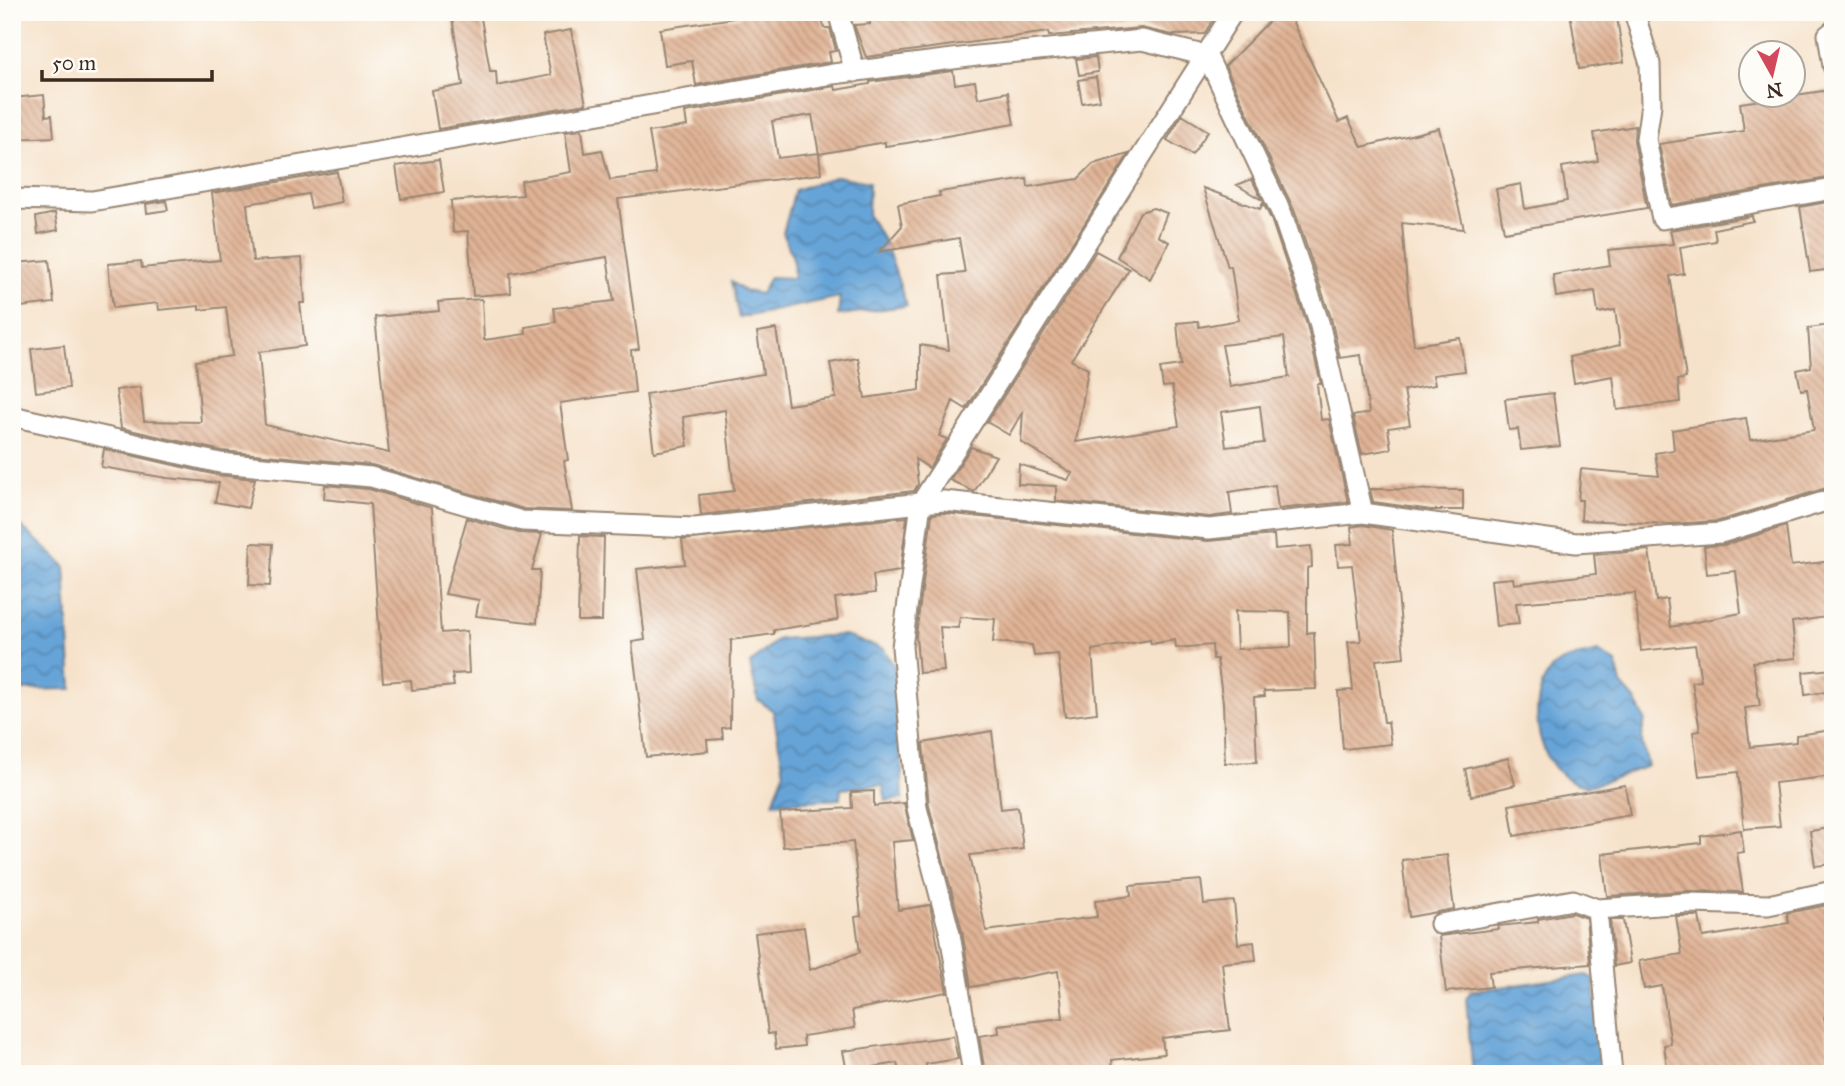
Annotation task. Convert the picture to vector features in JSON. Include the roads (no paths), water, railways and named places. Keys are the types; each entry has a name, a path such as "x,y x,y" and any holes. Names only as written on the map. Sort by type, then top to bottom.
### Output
{"street":[{"path":"838,12 855,72"},
{"path":"973,1074 950,933 917,808 902,647 921,503 1233,12"},
{"path":"1634,12 1650,64 1651,105 1646,139 1662,219 1833,189"},
{"path":"1833,32 1828,33 1833,66"},
{"path":"12,199 92,201 855,72 1142,40 1207,56"},
{"path":"1207,56 1282,214 1319,322 1363,513"},
{"path":"12,416 220,463 371,477 522,521 695,528 944,501 1209,528 1363,513 1576,543 1721,533 1833,499"},
{"path":"1440,925 1564,901 1580,901 1597,909 1689,903 1768,905 1833,891"},
{"path":"1597,909 1612,1074"}],"water":[{"path":"837,176 869,182 868,216 885,242 907,306 838,315 840,297 739,318 731,282 745,291 761,294 770,277 794,278 793,258 783,233 795,190"},
{"path":"20,525 65,566 72,689 12,690 12,527"},
{"path":"843,635 884,649 898,673 903,799 886,801 883,785 841,789 840,799 773,803 784,772 773,711 758,700 750,664 778,639"},
{"path":"1598,652 1616,663 1621,684 1636,701 1645,720 1641,738 1648,766 1587,786 1571,781 1558,771 1548,757 1541,740 1538,704 1542,687 1553,667 1571,658"},
{"path":"1586,975 1594,979 1603,1074 1473,1074 1466,999 1471,991"}]}
